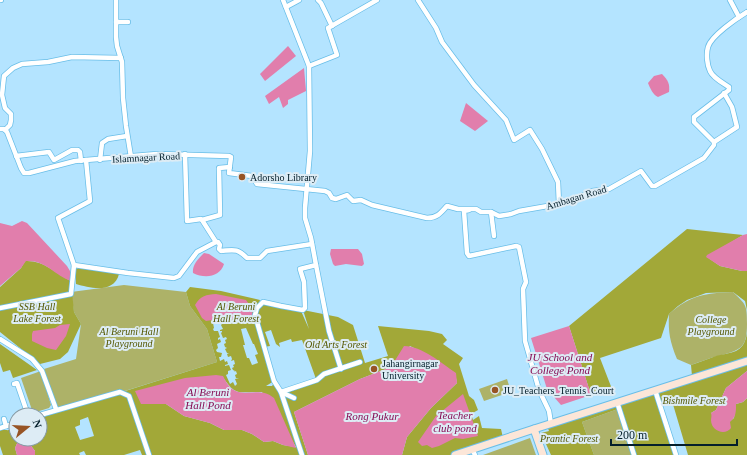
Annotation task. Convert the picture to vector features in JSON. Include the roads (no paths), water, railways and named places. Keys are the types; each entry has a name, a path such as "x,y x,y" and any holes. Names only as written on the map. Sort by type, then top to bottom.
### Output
{"street":[{"path":"116,0 117,46 122,62 124,112 131,157"},
{"path":"283,0 309,66 310,151 305,218 312,244 329,331 341,368"},
{"path":"286,7 299,0"},
{"path":"318,0 321,3 332,26"},
{"path":"309,66 337,55 328,28 377,0"},
{"path":"418,0 436,28 442,42 474,85 506,120 514,140 530,130 542,149 558,182 559,204"},
{"path":"730,0 739,17"},
{"path":"724,93 732,108 737,127 714,142 694,122 694,117 724,93 729,90 729,87 710,72 707,62 708,47 716,37 747,12"},
{"path":"116,22 128,22"},
{"path":"2,130 10,125 12,120 11,114 5,108 2,95 4,76 13,68 22,64 48,62 72,57 121,58"},
{"path":"0,308 71,294 74,265 58,218 90,200 83,160 78,150 72,150 54,160 49,152 16,156 7,132 2,130"},
{"path":"100,160 102,143 108,139 127,136"},
{"name":"Ambagan Road","path":"427,218 434,218 447,206 458,209 476,209 481,212 492,212 499,216 559,204 571,201 592,191 609,188 641,171 652,186 655,186 704,158 714,145 714,142"},
{"name":"Islamnagar Road","path":"16,156 24,173 29,174 83,160 100,160 157,154 229,156 230,173 252,176 257,184 325,191 329,193 332,198 347,195 353,201 362,200 372,205 427,218"},
{"path":"185,154 187,221 202,220 220,215 219,168 230,167"},
{"path":"473,209 464,212 467,253 469,256 516,246 518,247 526,282 523,289 525,341 539,390 549,411 551,424"},
{"path":"492,212 494,236"},
{"path":"202,220 216,242 220,245 219,249 221,251 240,251 247,258 260,258 267,251 312,244"},
{"path":"74,265 174,278 179,276 197,252 216,242"},
{"path":"302,455 281,392 274,381 255,315 263,302 303,310 306,308 304,282 300,269 316,265"},
{"path":"0,339 32,359 42,370 56,410"},
{"path":"455,455 474,452 534,429 747,361"},
{"path":"281,392 317,380 324,374 360,362"},
{"path":"14,384 17,383 25,407"},
{"path":"655,390 676,455"},
{"path":"48,412 120,392 129,396 149,455"},
{"path":"281,392 294,398"},
{"path":"617,402 634,455"},
{"path":"0,428 6,426 4,419"},
{"path":"534,429 543,455"}],"water":[{"path":"288,46 296,56 265,81 260,74"},
{"path":"304,68 306,91 288,100 288,104 283,108 279,97 269,104 265,96"},
{"path":"662,74 668,82 669,92 658,97 653,93 648,83 654,76"},
{"path":"466,103 488,121 475,131 460,121"},
{"path":"22,221 27,223 67,266 70,271 71,281 45,265 33,261 26,261 21,268 0,286 0,223 12,226"},
{"path":"747,234 747,271 720,266 706,257 707,255"},
{"path":"331,249 358,249 362,254 364,264 362,266 346,264 335,266 330,254"},
{"path":"204,253 209,254 224,264 219,272 212,276 202,276 193,273 194,265"},
{"path":"216,294 246,300 251,307 253,315 236,317 227,322 219,319 206,321 202,318 195,305 199,299 204,296"},
{"path":"70,324 66,336 56,350 47,348 32,341 33,331"},
{"name":"JU School and College Pond","path":"569,326 591,395 561,405 547,389 531,338"},
{"name":"Rong Pukur","path":"404,346 418,349 438,360 456,373 457,383 431,408 407,437 402,455 308,455 294,412 360,379 391,367"},
{"path":"747,371 747,398 743,402 736,404 735,414 730,422 731,428 725,432 719,431 713,427 711,413 716,410 726,388"},
{"name":"Al Beruni Hall Pond","path":"216,375 223,376 232,389 242,393 258,392 274,398 296,448 273,441 264,442 252,434 242,430 224,430 210,423 184,416 166,404 141,404 135,391 185,378"},
{"name":"Teacher club pond","path":"463,394 478,436 463,439 455,438 432,448 427,445 422,446 418,442 436,416"},
{"path":"32,447 35,451 35,455 17,455 15,448"}],"place":[{"name":"Adorsho Library","path":"242,177"},
{"name":"Jahangirnagar University","path":"374,369"},
{"name":"JU_Teachers_Tennis_Court","path":"495,390"}],"park label":[{"name":"SSB Hall Lake Forest","path":"37,312"},
{"name":"Al Beruni Hall Forest","path":"236,312"},
{"name":"College Playground","path":"711,324"},
{"name":"Al Beruni Hall Playground","path":"129,336"},
{"name":"Old Arts Forest","path":"336,344"},
{"name":"Bishmile Forest","path":"694,400"},
{"name":"Prantic Forest","path":"569,438"}]}
